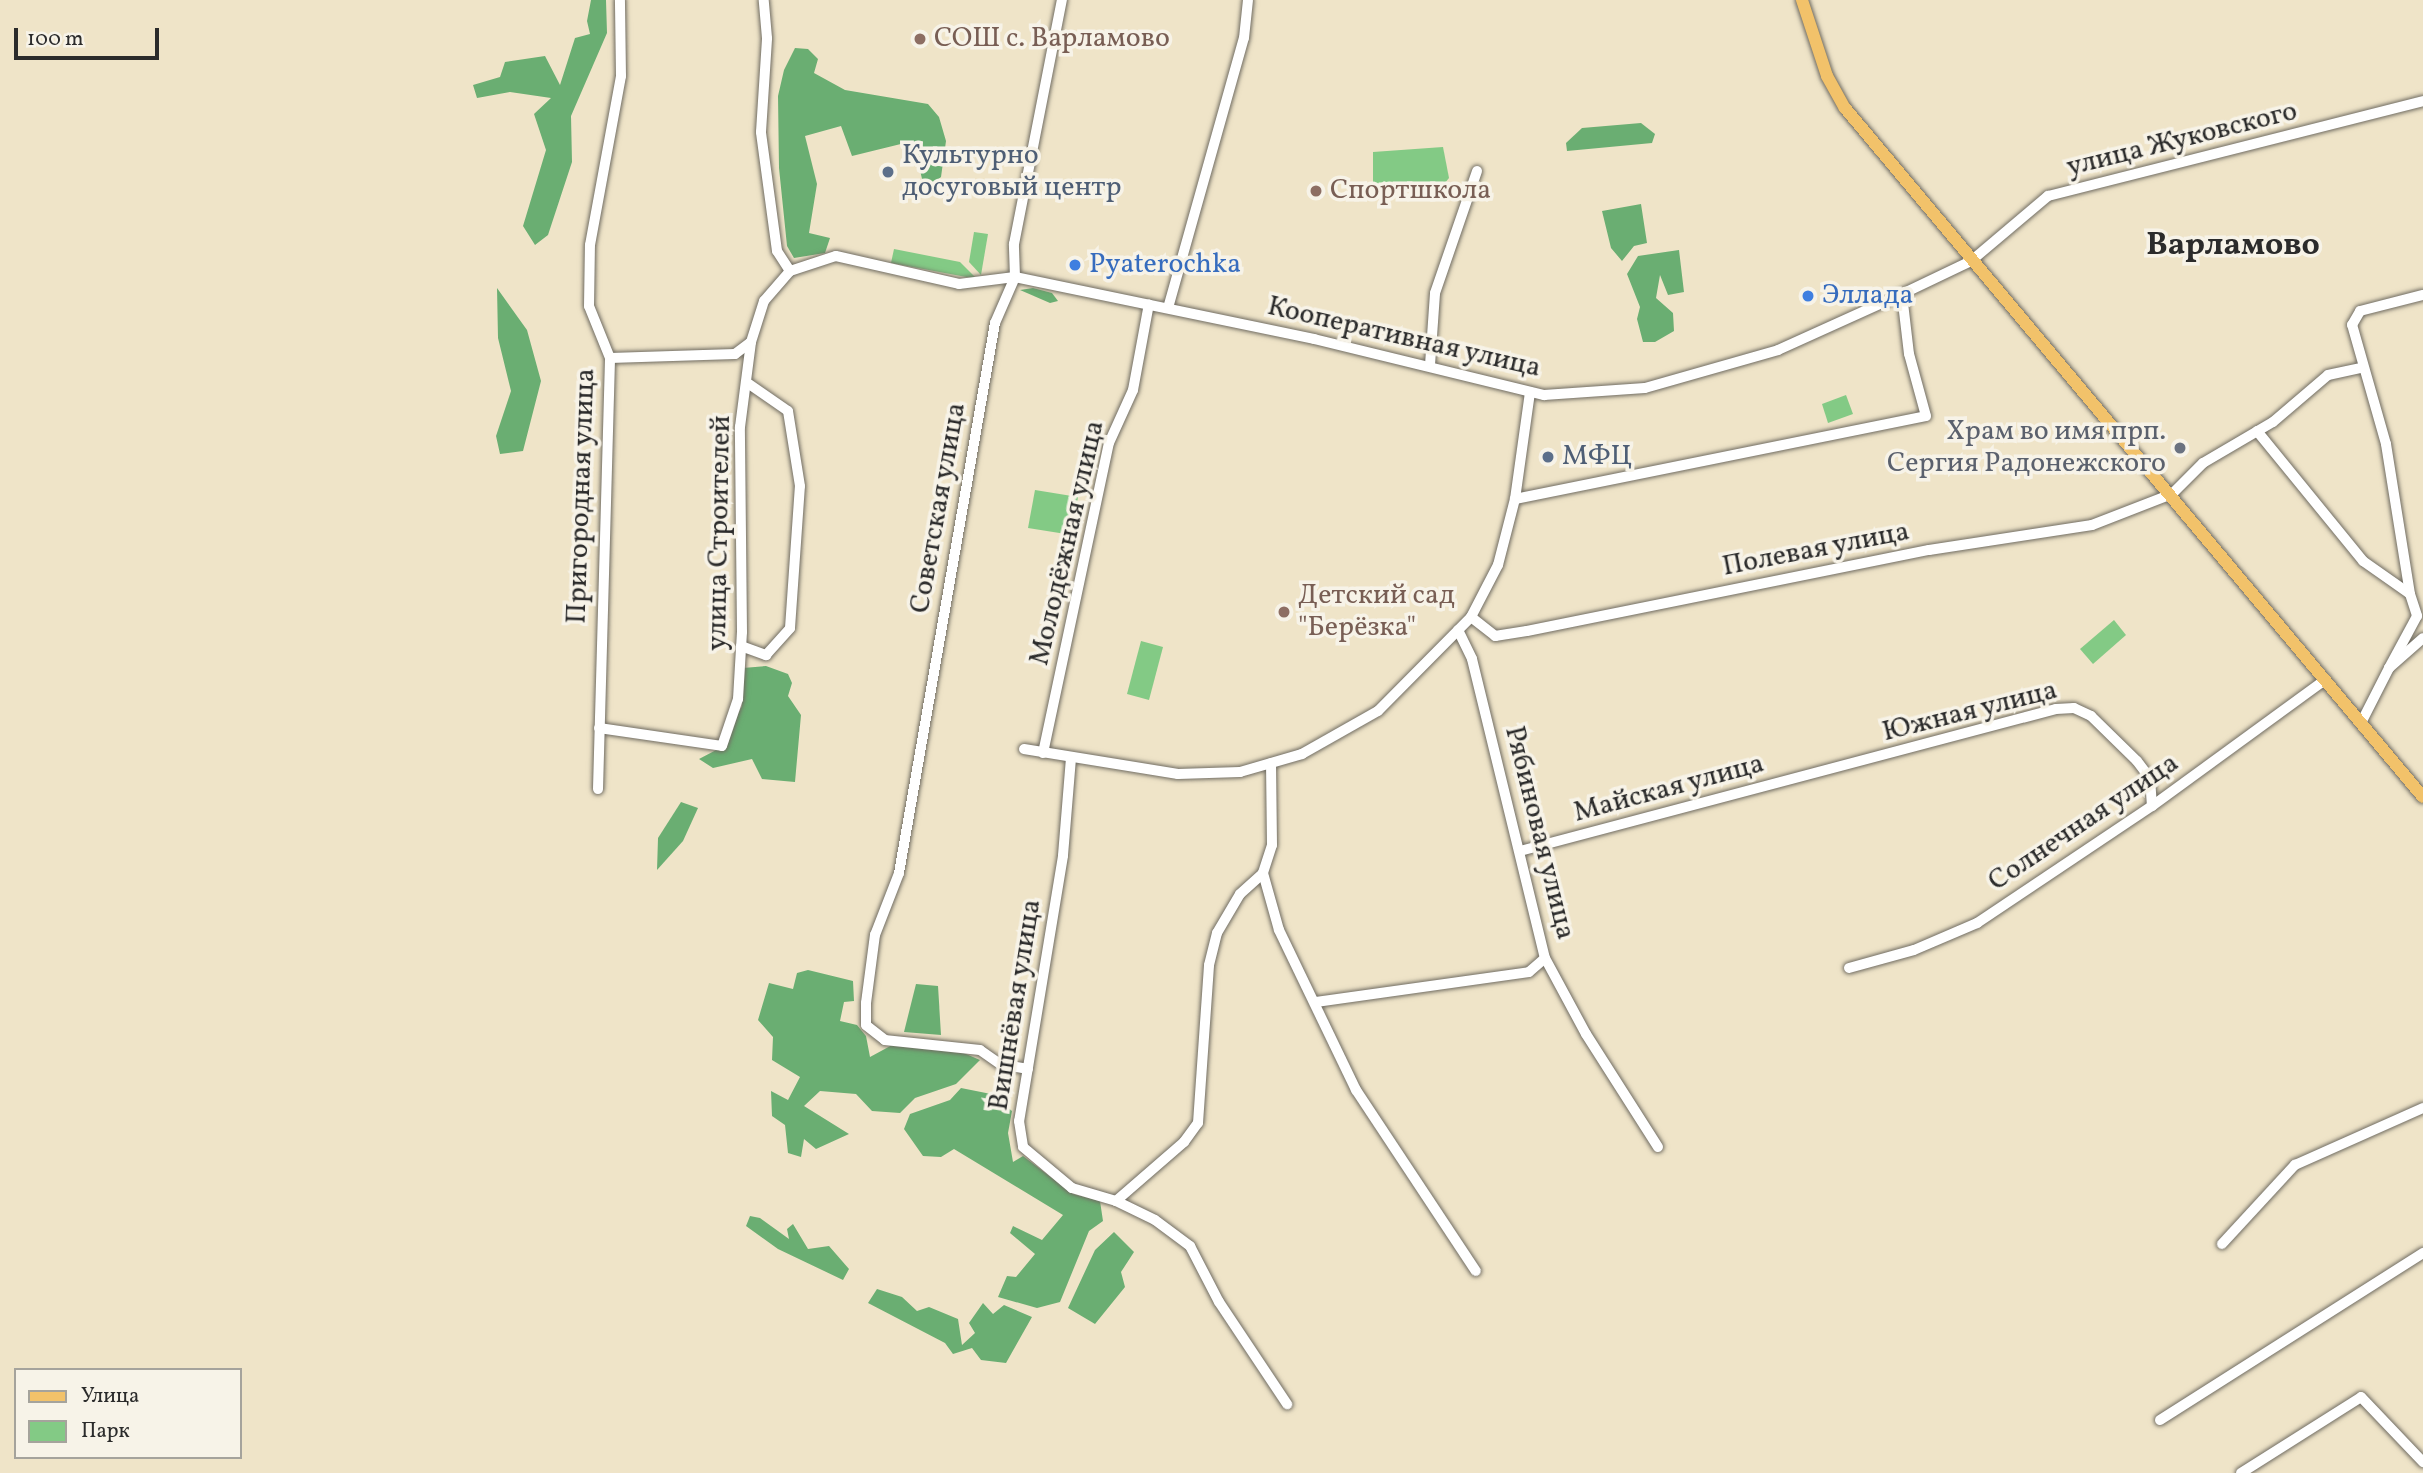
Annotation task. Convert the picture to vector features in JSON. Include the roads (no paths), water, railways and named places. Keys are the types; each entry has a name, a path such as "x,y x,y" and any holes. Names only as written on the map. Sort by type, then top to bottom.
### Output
{"main road":[{"path":"1802,0 1827,76 1845,108 1971,261 2172,494 2423,797"}],"street":[{"name":"Пригородная улица","path":"598,789 610,358 589,306 590,245 621,76 620,0"},
{"path":"764,0 767,37 761,132 777,251 790,271"},
{"name":"Советская улица","path":"1028,1069 1000,1064 980,1050 885,1040 866,1025 875,935 899,873 995,323 1015,277 1014,244 1062,0"},
{"path":"1168,308 1244,38 1248,0"},
{"name":"улица Жуковского","path":"1971,261 2048,196 2423,101"},
{"path":"1430,365 1435,293 1476,171"},
{"name":"Кооперативная улица","path":"790,271 836,256 959,284 1015,277 1430,365 1544,396 1613,391 1685,378 1778,350 1971,261"},
{"name":"улица Строителей","path":"599,728 722,746 738,699 741,646 740,427 749,384 751,342 764,300 790,271"},
{"path":"1515,499 1926,416 1909,354 1902,294"},
{"path":"2361,723 2417,616 2410,594 2386,444 2362,368 2352,325 2360,311 2423,295"},
{"name":"Молодёжная улица","path":"1043,753 1110,443 1133,390 1149,304"},
{"path":"610,358 736,354 751,342"},
{"path":"2172,494 2203,463 2257,431 2328,375 2362,368"},
{"path":"741,646 766,655 790,628 800,486 788,411 749,384"},
{"path":"1024,749 1178,774 1240,772 1302,754 1378,711 1471,617 1498,565 1515,499 1530,392"},
{"path":"2257,431 2363,561 2410,594"},
{"name":"Полевая улица","path":"1471,617 1495,636 1527,631 1929,550 2092,525 2172,494"},
{"name":"Рябиновая улица","path":"1458,630 1472,659 1545,958 1586,1034 1658,1147"},
{"path":"2389,668 2423,638"},
{"name":"Солнечная улица","path":"1849,968 1914,950 1977,923 2152,806 2325,680"},
{"name":"Южная улица","path":"1830,771 2030,715 2074,708 2091,716 2137,761 2150,778 2152,806"},
{"name":"Вишнёвая улица","path":"1071,758 1063,856 1019,1121 1023,1147 1072,1188 1115,1200 1155,1220 1190,1246 1219,1302 1287,1404"},
{"path":"1115,1200 1184,1142 1198,1122 1209,965 1217,933 1240,894 1263,873 1272,845 1271,763"},
{"name":"Майская улица","path":"1520,851 1830,771"},
{"path":"1263,873 1279,930 1316,1002 1356,1090 1476,1272"},
{"path":"1316,1002 1529,972 1545,958"},
{"path":"2222,1244 2295,1165 2423,1108"},
{"path":"2160,1420 2423,1253"},
{"path":"2241,1473 2361,1397 2423,1462"}],"place":[{"name":"СОШ с. Варламово","path":"920,39"},
{"name":"Культурно досуговый центр","path":"888,172"},
{"name":"Спортшкола","path":"1316,191"},
{"name":"Pyaterochka","path":"1075,265"},
{"name":"Эллада","path":"1808,296"},
{"name":"Храм во имя прп. Сергия Радонежского","path":"2180,448"},
{"name":"МФЦ","path":"1548,457"},
{"name":"Детский сад \"Берёзка\"","path":"1284,612"}],"district":[{"name":"Варламово","path":"2233,246"}]}
